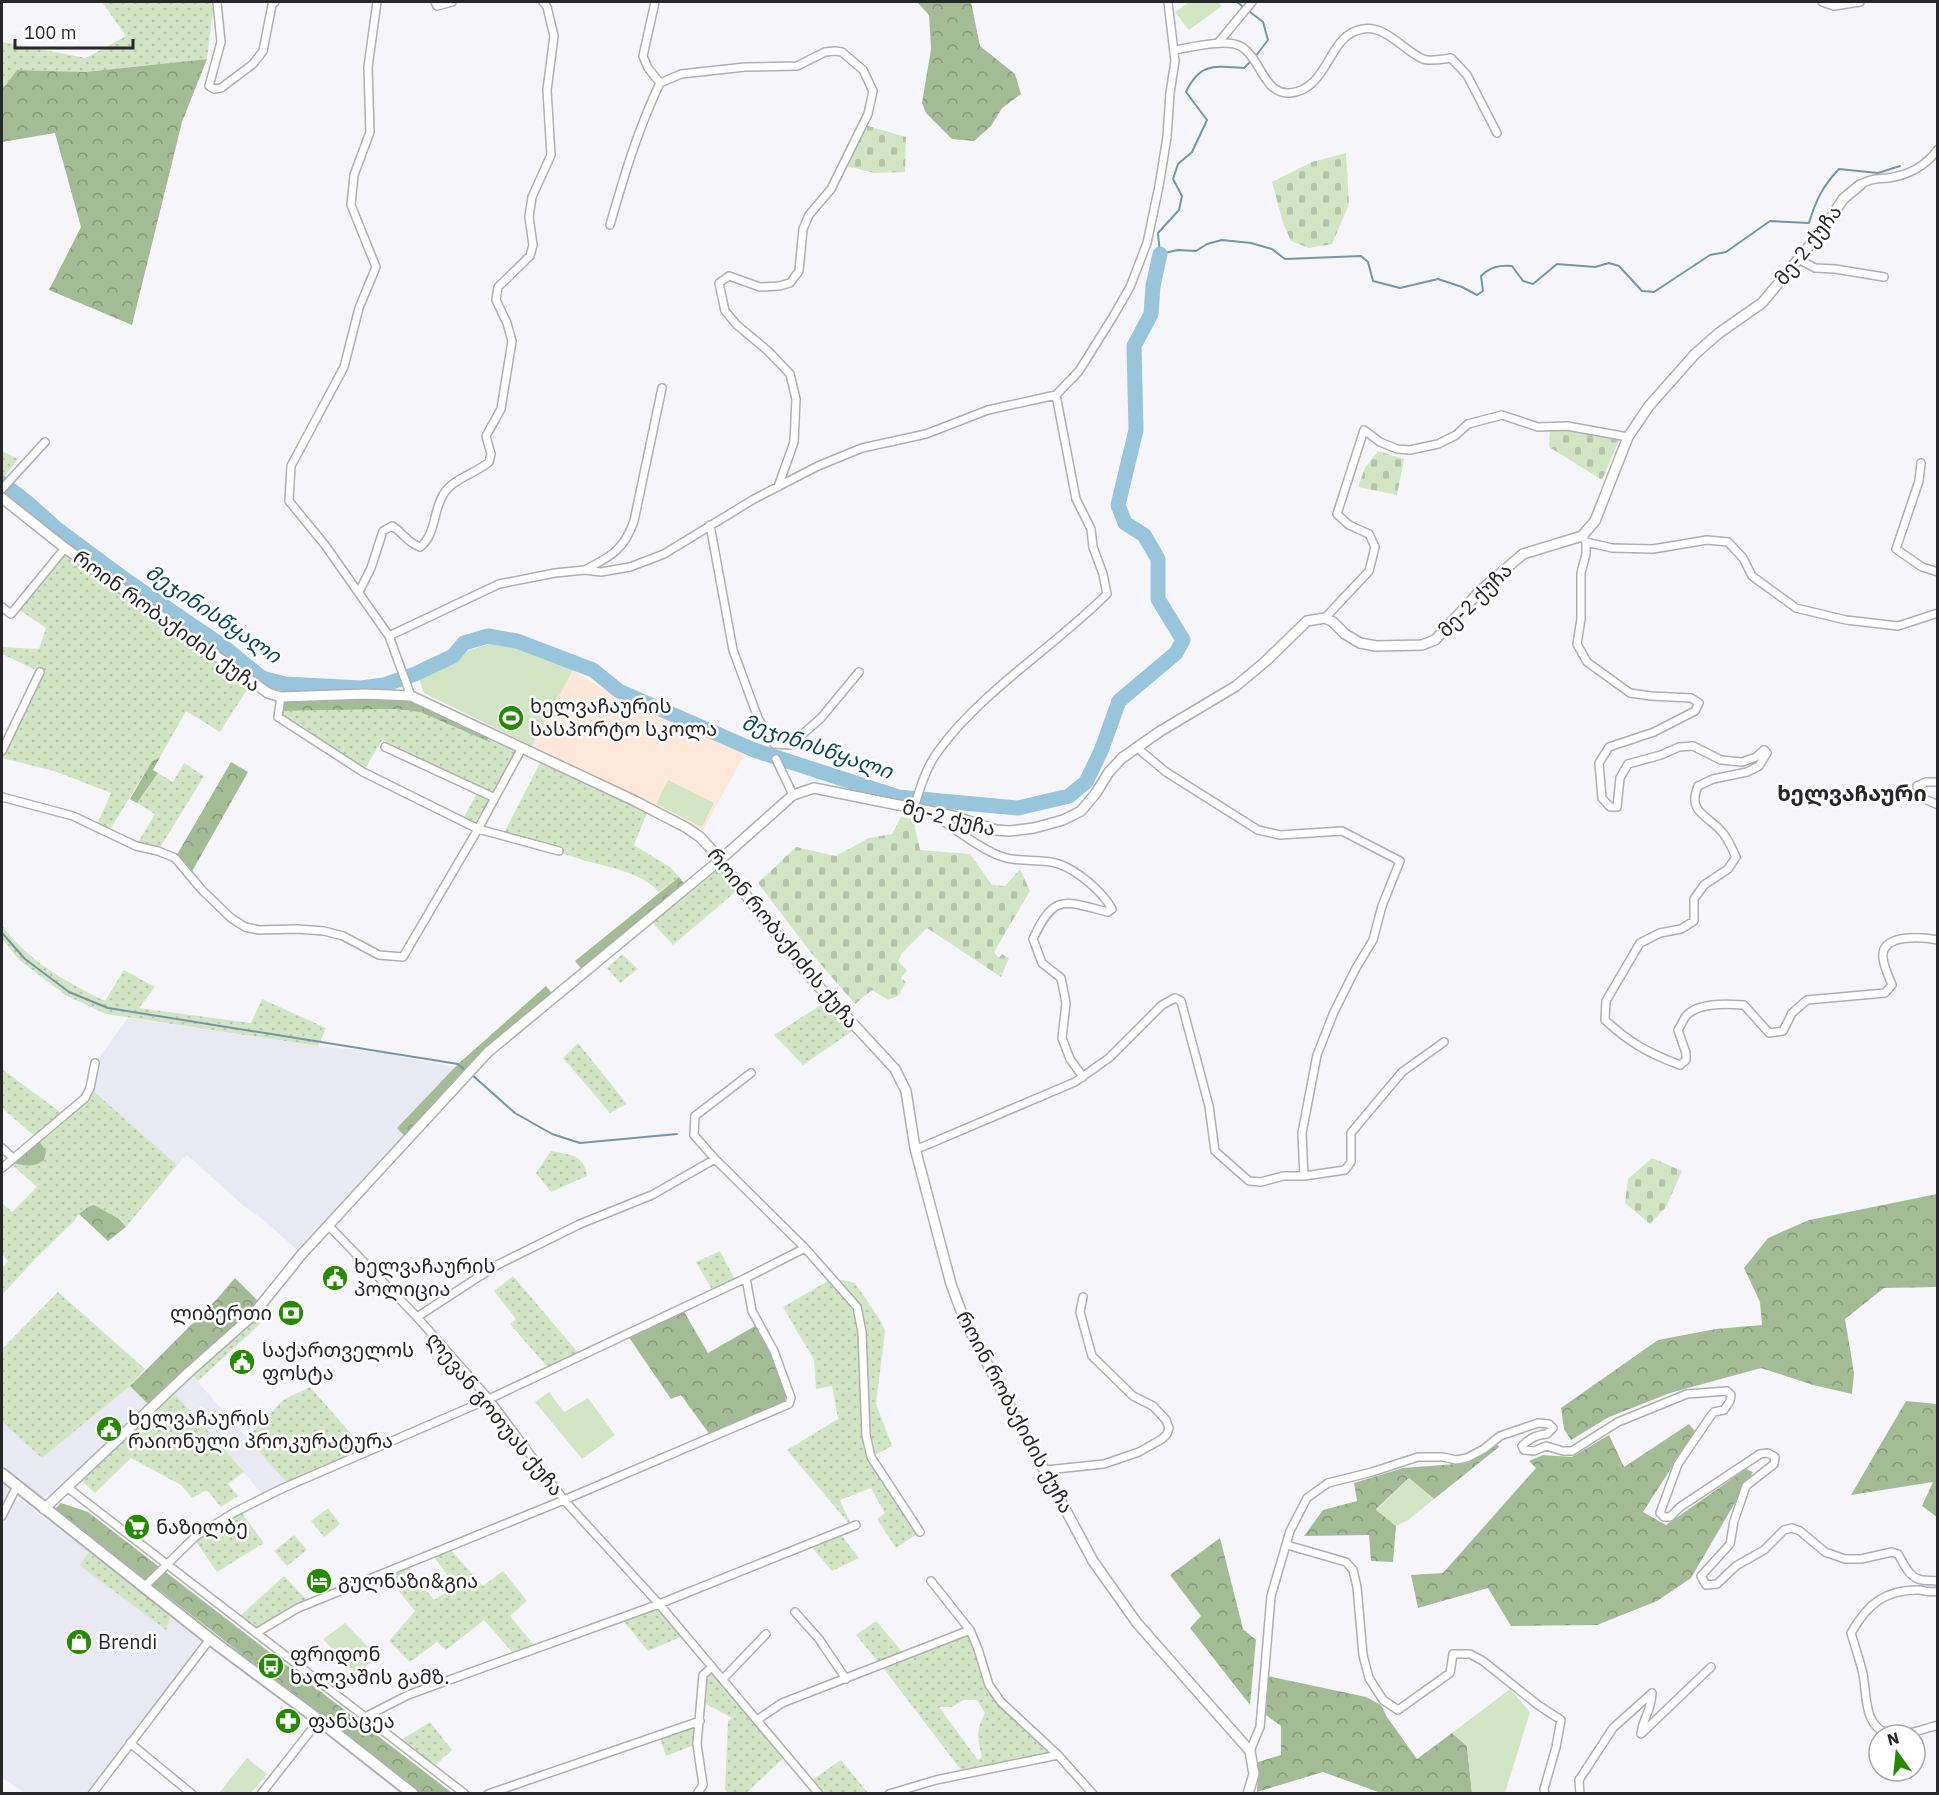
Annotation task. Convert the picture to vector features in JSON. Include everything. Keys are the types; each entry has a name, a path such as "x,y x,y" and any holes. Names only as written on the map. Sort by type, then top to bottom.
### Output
{"main road":[{"path":"2,1474 210,1639 413,1794"}],"street":[{"path":"217,2 221,42 209,86 214,89 221,88 253,64 263,51 272,4 275,2"},
{"path":"377,2 368,67 370,132 354,175 351,205 376,267 359,308 344,367 291,466 289,501 359,592 389,636 411,696"},
{"path":"435,2 437,6 452,2"},
{"path":"359,592 371,568 383,531 392,526 400,530 408,543 420,546 427,541 443,495 455,481 479,470 489,462 491,454 486,436 501,409 512,341 507,323 496,300 498,287 530,256 533,245 529,217 532,197 551,155 547,90 554,36 547,7 543,2"},
{"path":"655,2 643,56 648,68 660,83"},
{"path":"389,636 499,584 555,573 585,570 602,572 630,567 664,555 710,525 778,487 818,466 862,448 926,435 988,410 1056,395 1079,371 1114,315 1130,286 1147,243 1167,137 1175,50 1167,2"},
{"path":"1822,2 1834,6 1860,2"},
{"path":"1218,43 1252,3"},
{"path":"1175,50 1218,43 1241,46 1250,54 1271,86 1278,91 1290,93 1308,87 1327,66 1336,48 1346,37 1363,28 1384,33 1425,60 1450,58 1467,75 1497,133"},
{"path":"610,225 629,158 660,83 681,74 745,67 796,66 825,52 835,51 842,52 863,70 873,92 868,114 831,189 809,215 803,229 799,271 790,283 779,286 760,287 729,276 719,283 725,311 790,374 796,399 794,441 778,487"},
{"name":"მე-2 ქუჩა","path":"793,795 814,788 915,805 996,830 1034,828 1063,820 1081,811 1122,758 1159,732 1236,686 1266,661 1307,621 1325,618 1360,644 1422,645 1435,640 1480,591 1523,554 1584,539 1595,521 1628,437 1660,392 1695,354 1719,333 1762,303 1825,227 1843,199 1866,180 1910,174 1934,158 1938,149"},
{"path":"1798,259 1815,268 1835,269 1884,278"},
{"path":"585,570 614,555 628,538 634,520 662,388"},
{"path":"915,805 922,781 938,751 973,711 1081,620 1107,594 1103,574 1093,547 1091,529 1076,500 1056,395"},
{"path":"1325,618 1369,570 1375,547 1369,534 1349,525 1337,514 1364,430 1380,442 1397,449 1410,450 1438,444 1456,435 1468,424 1502,415 1538,427 1575,427 1628,437"},
{"path":"2,489 45,442"},
{"path":"1921,463 1919,481 1896,549 1922,567 1938,572"},
{"name":"როინ რობაქიძის ქუჩა","path":"2,498 65,548 268,693 281,697 365,694 411,696 635,801 700,837 809,976 895,1069 906,1091 915,1148 951,1284 965,1322 1093,1561 1137,1623 1250,1751"},
{"path":"710,525 733,650 758,718 774,744 790,745 821,718 860,672"},
{"path":"1938,613 1898,626 1846,620 1796,608 1752,576 1743,558 1728,542 1707,540 1653,549 1612,548 1584,539 1587,554 1581,573 1581,620 1577,644 1587,662 1630,693 1691,698 1699,703 1695,711 1654,732 1609,747 1599,763 1602,798 1610,807 1617,807 1620,778 1628,764 1661,755 1679,747 1693,746 1720,760 1742,762 1756,757 1764,750 1767,753 1759,766 1747,772 1713,779 1698,786 1694,797 1696,809 1723,832 1736,857 1728,869 1704,885 1694,899 1694,921 1681,929 1660,933 1640,943 1606,1001 1605,1020 1623,1036 1647,1052 1680,1065 1686,1060 1686,1053 1678,1030 1686,1015 1699,1008 1729,1004 1744,1005 1769,1033 1783,1031 1792,1013 1807,1000 1885,993 1892,985 1882,957 1885,948 1893,940 1921,937 1938,940"},
{"path":"2,607 11,614 65,548"},
{"path":"2,751 40,672"},
{"path":"281,697 278,717 363,772 478,829 559,851"},
{"path":"385,747 495,798"},
{"path":"1136,747 1166,772 1258,830 1280,835 1342,831 1400,861 1382,906 1373,940 1343,994 1317,1056 1302,1133 1304,1176"},
{"path":"2,797 73,816 136,846 175,858 202,890 231,918 245,927 259,930 324,931 343,936 379,955 403,957 478,829 522,748"},
{"path":"44,1509 189,1372 252,1316 302,1254 488,1052 720,860 793,795 776,759"},
{"path":"1938,782 1926,782 1917,786 1918,796 1938,805"},
{"path":"930,811 969,839 1003,857 1059,864 1081,876 1108,902 1112,909 1108,912 1067,902 1055,905 1041,922 1033,939 1042,963 1061,978 1066,1003 1062,1038 1070,1059 1083,1077"},
{"path":"915,1148 1064,1087 1083,1077 1109,1058 1162,1005 1175,998 1181,1001 1209,1106 1215,1151 1249,1181 1261,1182 1283,1176 1304,1176 1345,1170 1351,1162 1351,1132 1402,1072 1444,1042"},
{"path":"2,1168 85,1098 90,1088 95,1063"},
{"path":"752,1073 695,1116 694,1135 805,1248 857,1307 862,1332 866,1435 871,1457 920,1532"},
{"path":"2,1148 13,1158"},
{"path":"417,1317 497,1265 580,1224 652,1195 716,1159"},
{"name":"ლევან გოთუას ქუჩა","path":"329,1226 417,1317 489,1399 564,1500 659,1604 819,1794"},
{"path":"144,1586 196,1536 236,1512 281,1489 489,1399 747,1278 805,1248"},
{"path":"256,1633 298,1608 564,1500 789,1404 791,1401 774,1351 753,1311 747,1278"},
{"path":"1046,1470 1104,1464 1139,1452 1167,1434 1166,1420 1153,1406 1133,1396 1092,1356 1080,1312 1083,1297"},
{"path":"1248,1794 1254,1774 1250,1751 1260,1727 1270,1596 1290,1531 1308,1498 1328,1483 1418,1458 1443,1457 1456,1460 1467,1458 1484,1449 1500,1436 1538,1423 1550,1424 1552,1428 1547,1434 1539,1434 1528,1439 1522,1446 1524,1450 1546,1446 1563,1451 1572,1450 1618,1422 1687,1394 1727,1391 1731,1395 1731,1401 1724,1410 1714,1412 1678,1464 1660,1513 1664,1517 1670,1517 1689,1500 1760,1454 1768,1453 1775,1457 1774,1464 1746,1486 1734,1521 1730,1545 1701,1576 1706,1585 1717,1584 1736,1566 1764,1550 1784,1530 1792,1528 1800,1531 1825,1552 1845,1560 1893,1552 1898,1554 1914,1577 1938,1581"},
{"path":"2,1516 17,1486"},
{"path":"68,1488 465,1794"},
{"path":"365,1717 408,1695 659,1604 856,1525"},
{"path":"1287,1545 1346,1562 1353,1570 1357,1587 1363,1655 1369,1678 1383,1700 1398,1710 1450,1673 1453,1654 1470,1654 1483,1661 1538,1705 1561,1719 1544,1790 1545,1794"},
{"path":"931,1581 969,1630 978,1649 989,1686 1001,1702 1059,1755 1093,1794"},
{"path":"1938,1591 1933,1593 1918,1590 1891,1593 1870,1606 1851,1633 1863,1675 1865,1705 1871,1718 1882,1731 1906,1734 1938,1725"},
{"path":"795,1612 819,1639 846,1678"},
{"path":"757,1720 782,1703 969,1630"},
{"path":"723,1679 766,1634"},
{"path":"92,1794 210,1639"},
{"path":"697,1794 703,1785 697,1744 702,1675 712,1667"},
{"path":"1580,1794 1579,1780 1613,1728 1652,1694 1652,1707 1642,1723 1641,1734 1711,1667"},
{"path":"261,1794 319,1720"},
{"path":"488,1794 700,1721"},
{"path":"130,1743 192,1794"},
{"path":"889,1794 936,1780 1059,1755"}],"shaded area":[{"path":"573,670 602,688 746,752 703,830 532,746"},
{"path":"128,1018 318,1046 378,1052 455,1067 397,1128 407,1139 302,1254 187,1155 177,1165 90,1088 95,1063"},
{"path":"189,1372 290,1486 265,1497 171,1390"},
{"path":"130,1386 152,1408 68,1488 42,1497 2,1465 2,1422 42,1458"},
{"path":"2,1484 12,1492 7,1506 19,1499 89,1552 79,1565 166,1630 171,1616 206,1645 92,1793 25,1793 2,1778 2,1516 6,1506 2,1503"}],"green space":[{"path":"102,2 211,2 213,11 207,59 85,72 17,70 2,90 2,42 86,58 126,36"},
{"path":"917,2 971,2 980,46 1015,74 1021,94 1002,108 991,126 974,141 952,139 926,113 922,103 931,49 929,15"},
{"path":"1189,2 1218,2 1222,6 1189,30 1175,12"},
{"path":"207,59 182,122 132,325 49,290 81,227 55,133 2,142 2,90 17,70 85,72"},
{"path":"865,125 906,137 905,172 874,173 847,166"},
{"path":"1346,153 1349,204 1332,244 1309,248 1291,241 1283,223 1272,182 1312,162"},
{"path":"1550,429 1579,431 1619,440 1602,480 1549,447"},
{"path":"2,451 18,459 2,480"},
{"path":"1378,451 1404,459 1397,495 1358,487 1365,468"},
{"path":"65,548 252,682 220,732 186,711 160,757 152,761 108,833 96,827 111,793 54,771 2,758 2,751 40,672 2,654 2,647 39,649 46,628 16,608"},
{"name":"ხელვაჩაურის სასპორტო სკოლა","path":"491,643 518,644 573,670 532,746 424,693 419,678 465,652"},
{"path":"411,696 492,733 487,741 420,712 395,709 279,711 281,697"},
{"path":"395,709 420,712 487,741 492,733 522,748 478,829 462,821 478,791 382,740 363,772 278,717 279,711"},
{"path":"160,757 153,770 158,773 137,803 130,799 152,761"},
{"path":"543,757 649,808 634,845 670,867 679,877 659,892 652,885 624,871 503,835"},
{"path":"231,762 248,772 190,875 175,858"},
{"path":"184,763 204,776 158,851 136,846 155,814 137,803 158,773 173,782"},
{"path":"668,780 714,803 702,827 656,804"},
{"path":"901,817 913,819 920,850 970,854 992,885 1005,886 1020,869 1030,891 994,952 999,958 1002,954 1009,958 1001,977 927,928 902,953 898,961 907,970 901,978 906,982 898,996 888,1000 872,990 855,1004 812,954 758,883 796,847 836,856 869,838 892,834"},
{"path":"720,860 740,888 673,945 649,919"},
{"path":"679,877 687,887 585,973 575,961"},
{"path":"2,925 35,960 62,978 105,1001 124,970 155,987 139,1008 251,1023 262,999 326,1028 318,1046 106,1014 65,995 18,959 2,938"},
{"path":"622,954 638,969 620,983 607,968"},
{"path":"546,986 555,997 518,1028 407,1139 397,1128 458,1064"},
{"path":"830,999 857,1028 803,1065 774,1035"},
{"path":"578,1043 627,1104 610,1113 563,1058"},
{"path":"2,1069 64,1115 90,1088 177,1165 126,1227 119,1219 79,1214 2,1295 2,1268 8,1261 2,1254 2,1203 12,1212 37,1187 9,1162 37,1138 2,1108"},
{"path":"37,1138 46,1151 44,1160 32,1165 9,1162"},
{"path":"551,1151 579,1159 583,1163 587,1176 551,1192 536,1173"},
{"path":"1652,1158 1682,1171 1666,1207 1650,1224 1625,1203 1628,1179"},
{"path":"1937,1194 1937,1287 1884,1288 1845,1319 1854,1373 1852,1394 1813,1385 1761,1368 1670,1393 1609,1417 1571,1440 1564,1429 1561,1408 1658,1340 1716,1329 1762,1325 1760,1302 1744,1268 1768,1238 1809,1220"},
{"path":"94,1205 119,1219 126,1227 108,1241 79,1214"},
{"path":"720,1251 737,1283 714,1293 696,1262"},
{"path":"513,1276 581,1356 550,1370 510,1324 516,1319 494,1291"},
{"path":"235,1278 262,1305 152,1408 130,1386"},
{"path":"833,1278 855,1283 885,1331 876,1404 892,1446 871,1457 920,1532 896,1548 877,1519 885,1513 871,1488 840,1500 852,1527 787,1450 838,1419 832,1386 816,1389 814,1360 783,1307"},
{"path":"58,1292 145,1369 130,1386 42,1458 2,1422 2,1349"},
{"path":"683,1310 708,1353 755,1326 770,1352 786,1397 784,1403 710,1435 681,1395 671,1399 628,1336"},
{"path":"252,1316 260,1324 198,1381 189,1372"},
{"path":"310,1387 367,1452 290,1486 247,1438 283,1400"},
{"path":"171,1390 244,1472 228,1484 238,1496 221,1507 207,1490 192,1498 181,1485 131,1458 95,1493 79,1478"},
{"path":"549,1392 564,1412 588,1398 615,1435 582,1459 535,1402"},
{"path":"1906,1401 1937,1404 1937,1517 1922,1506 1933,1482 1851,1495"},
{"path":"1689,1424 1695,1431 1643,1512 1666,1525 1746,1469 1753,1472 1691,1578 1657,1601 1597,1625 1511,1626 1488,1588 1418,1608 1411,1575 1443,1573 1536,1468 1529,1461 1543,1455 1572,1457 1609,1435 1624,1467"},
{"path":"1497,1444 1499,1447 1434,1499 1409,1478 1376,1509 1396,1526 1393,1562 1371,1561 1369,1535 1304,1536 1323,1510 1357,1501 1354,1483 1403,1468 1468,1463"},
{"path":"1409,1478 1434,1499 1408,1520 1396,1526 1376,1510"},
{"path":"61,1503 88,1512 452,1793 421,1793 55,1509"},
{"path":"328,1508 340,1524 324,1537 311,1521"},
{"path":"241,1512 264,1543 217,1572 195,1540"},
{"path":"839,1532 859,1558 832,1571 809,1544"},
{"path":"294,1535 307,1550 287,1566 274,1551"},
{"path":"1220,1538 1243,1629 1256,1640 1250,1705 1190,1628 1201,1616 1170,1575"},
{"path":"450,1549 483,1586 503,1571 527,1601 510,1616 535,1646 514,1654 484,1620 446,1650 437,1642 410,1662 389,1641 415,1611 386,1575 408,1566 434,1600 456,1586 433,1556"},
{"path":"89,1552 171,1616 166,1630 79,1565"},
{"path":"284,1576 308,1601 258,1630 240,1616"},
{"path":"659,1604 685,1635 648,1651 621,1618"},
{"path":"876,1621 906,1656 970,1630 989,1686 1058,1755 964,1774 856,1635","holes":["964,1700 977,1700 985,1713 979,1729 978,1739 982,1757 978,1760 939,1707 952,1707"]},
{"path":"345,1623 377,1656 357,1675 323,1639"},
{"path":"712,1667 787,1755 746,1793 728,1793 725,1790 728,1721 732,1718 701,1701 703,1675"},
{"path":"1268,1676 1366,1697 1381,1705 1417,1759 1452,1733 1467,1746 1472,1793 1381,1793 1323,1772 1257,1792 1258,1762 1281,1755 1281,1726 1266,1715"},
{"path":"1510,1689 1530,1712 1505,1793 1472,1793 1467,1746 1452,1733"},
{"path":"700,1721 697,1744 666,1756 659,1735"},
{"path":"430,1722 452,1750 432,1768 398,1742"},
{"path":"247,1758 267,1774 251,1793 219,1793"},
{"path":"841,1760 868,1793 819,1793 809,1782"}],"waterway":[{"path":"1237,2 1263,22 1268,40 1255,57"},
{"path":"1251,61 1244,68 1209,68 1197,75 1186,92 1207,120 1192,152 1178,164 1173,179 1182,196 1179,210 1158,233 1160,254 1178,250 1196,251 1207,244 1222,240 1251,243 1272,249 1285,259 1361,256 1368,262 1373,281 1400,288 1438,279 1477,295 1483,291 1481,276 1495,267 1512,266 1523,281 1533,284 1557,264 1595,267 1609,263 1619,266 1642,291 1654,292 1710,255 1726,252 1770,221 1809,223 1820,194 1839,169 1878,173 1900,166"},
{"name":"მეჯინისწყალი","path":"2,483 57,529 127,581 224,647 262,678 285,684 361,688 384,685 415,674 453,656 464,643 488,636 517,641 593,670 619,691 754,750 898,797 1018,808 1069,796 1086,782 1101,751 1119,701 1176,653 1183,640 1158,599 1158,559 1144,535 1125,523 1118,505 1136,430 1134,346 1151,314 1153,286 1160,254"},
{"path":"2,933 25,959 69,992 108,1008 458,1064 466,1071"},
{"path":"471,1074 515,1113 552,1134 580,1143 677,1134"}],"place":[{"name":"ხელვაჩაურის სასპორტო სკოლა","path":"511,718"},
{"name":"ხელვაჩაურის პოლიცია","path":"335,1278"},
{"name":"ლიბერთი","path":"291,1313"},
{"name":"საქართველოს ფოსტა","path":"242,1362"},
{"name":"ხელვაჩაურის რაიონული პროკურატურა","path":"109,1429"},
{"name":"ნაზილბე","path":"137,1527"},
{"name":"გულნაზი&გია","path":"319,1581"},
{"name":"Brendi","path":"79,1642"},
{"name":"ფრიდონ ხალვაშის გამზ.","path":"271,1666"},
{"name":"ფანაცეა","path":"288,1721"}],"district":[{"name":"ხელვაჩაური","path":"1852,793"}]}
